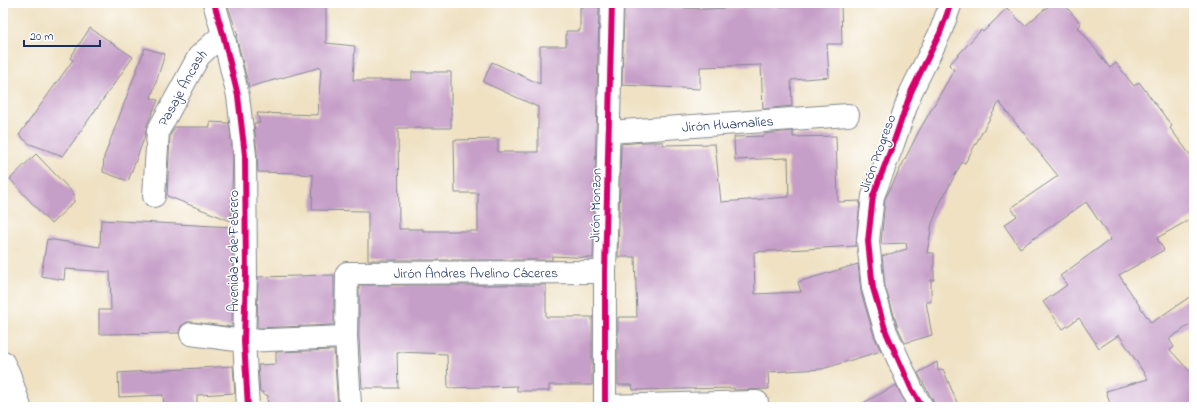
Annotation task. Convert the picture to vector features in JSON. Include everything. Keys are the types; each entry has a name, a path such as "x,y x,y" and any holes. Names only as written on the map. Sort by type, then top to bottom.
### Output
{"street":[{"name":"Avenida 2 de Febrero","path":"214,3 224,34 238,96 245,155 246,274 244,341 248,407"},
{"name":"Jirón Monzon","path":"605,406 605,272 612,3"},
{"name":"Jirón Progreso","path":"922,407 912,390 886,332 873,288 868,241 873,196 911,92 940,33 951,3"},
{"name":"Pasaje Áncash","path":"154,196 158,131 199,56 224,34"},
{"name":"Jirón Huamalíes","path":"609,132 848,115"},
{"name":"Jirón Ándres Avelino Cáceres","path":"346,337 347,273 605,272"},
{"path":"191,334 244,341 346,337 350,405"},
{"path":"3,362 7,368 20,407"},
{"path":"605,406 757,402"}],"building":[{"path":"227,3 326,3 326,43 355,46 353,80 412,80 412,72 451,72 451,128 398,128 399,229 423,229 423,231 478,231 478,193 455,193 454,140 498,139 498,152 538,152 538,107 483,82 492,62 540,84 540,46 566,46 566,31 580,31 580,7 599,7 593,258 552,256 552,260 368,260 368,211 312,210 313,175 300,173 258,172 254,123 260,123 257,113 318,115 321,67 249,87 236,36 238,36"},
{"path":"841,3 842,44 827,44 829,77 791,80 792,106 763,109 761,65 700,67 700,89 622,85 624,7 631,7 631,5 704,9 789,6 789,4"},
{"path":"1052,3 1063,3 1081,24 1078,27 1110,68 1116,63 1134,86 1139,82 1172,126 1170,128 1194,160 1194,217 1157,238 1164,250 1119,275 1151,323 1194,294 1194,322 1169,339 1174,347 1170,350 1194,376 1194,407 1111,407 1106,391 1148,379 1119,335 1099,348 1079,318 1063,329 1043,302 1067,285 1060,276 1111,239 1086,202 1020,248 1004,225 1017,216 1011,208 1058,176 999,102 965,163 962,162 941,201 932,224 927,253 934,253 934,280 931,280 931,302 926,302 932,335 905,343 898,328 885,286 882,256 907,249 906,243 881,244 885,199 919,131 954,70 949,65 981,30 983,32 1007,8 1025,26"},
{"path":"90,28 133,57 63,156 30,144 19,135 73,60 70,58"},
{"path":"145,48 165,54 151,98 158,100 147,125 145,136 128,181 103,172 104,157"},
{"path":"210,122 229,123 233,156 231,221 167,196 170,135 175,127 210,127"},
{"path":"793,131 793,137 836,136 838,202 860,201 856,246 754,252 755,294 801,292 798,282 858,264 861,292 874,336 881,351 822,369 768,372 769,389 734,390 734,388 633,390 632,385 618,385 618,317 637,317 635,257 618,257 621,144 663,142 663,145 715,144 721,202 789,197 788,158 735,160 734,137 764,136 764,134"},
{"path":"36,154 74,194 74,202 51,224 10,179"},
{"path":"101,220 233,227 232,327 187,322 181,326 179,333 99,334 99,310 111,310 110,272 65,269 64,280 41,276 47,239 100,247"},
{"path":"334,275 334,325 257,328 258,277"},
{"path":"359,285 546,285 546,317 592,317 592,385 549,385 549,391 517,391 517,386 448,388 447,354 399,352 397,353 398,388 362,388 359,337"},
{"path":"334,350 338,407 267,407 268,395 263,395 263,392 260,392 258,365 276,364 276,352"},
{"path":"937,362 938,371 943,369 959,407 934,407 933,401 918,373"},
{"path":"233,366 235,393 197,395 197,407 164,407 163,395 119,397 118,373"},
{"path":"896,385 908,407 856,407"}],"cycle path":[{"path":"214,3 238,96 245,155 246,274 244,341 248,407"},
{"path":"605,407 605,272 612,3"},
{"path":"922,407 912,390 886,332 873,288 868,241 873,196 911,92 940,33 951,3"}]}
